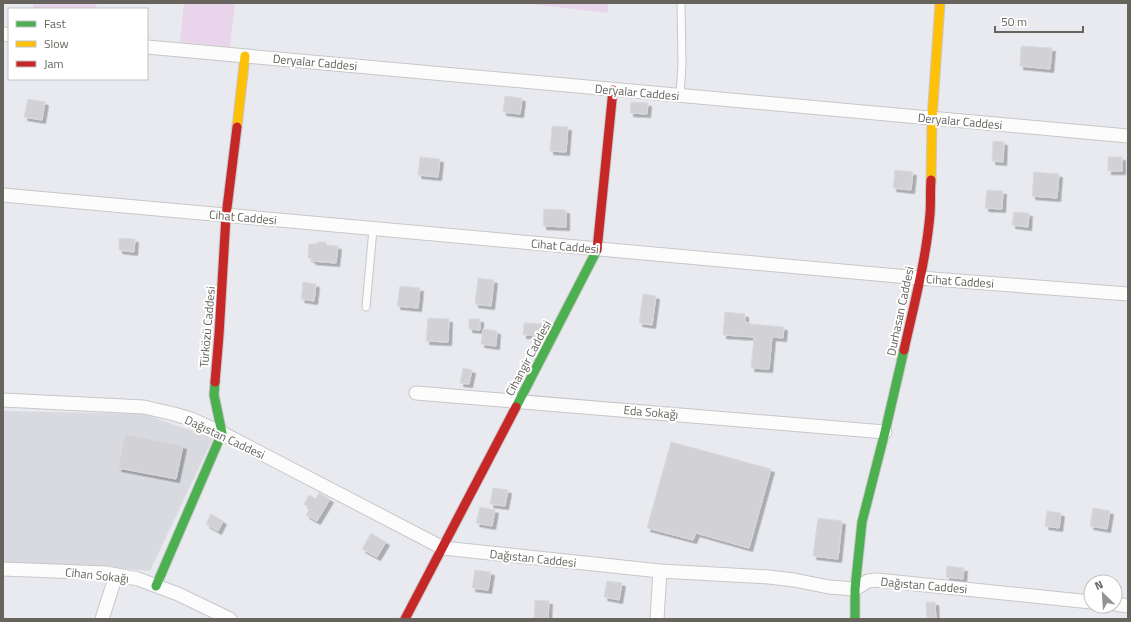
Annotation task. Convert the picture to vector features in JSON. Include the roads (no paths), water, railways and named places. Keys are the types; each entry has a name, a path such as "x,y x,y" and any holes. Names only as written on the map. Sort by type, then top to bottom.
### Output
{"street":[{"name":"Durhasan Caddesi","path":"855,619 855,589 862,522 885,432 920,278 927,239 930,213 932,119 940,3"},
{"name":"Deryalar Caddesi","path":"148,47 1128,136"},
{"name":"Türközü Caddesi","path":"222,433 216,412 214,395 215,378 226,216 245,56"},
{"name":"Cihangir Caddesi","path":"405,619 598,249 613,90"},
{"name":"Cihat Caddesi","path":"3,195 920,278 1128,294"},
{"name":"Eda Sokağı","path":"416,393 885,432"},
{"name":"Dağıstan Caddesi","path":"3,400 144,408 185,418 222,433 443,548 660,571 769,577 794,580 829,588 855,589 868,580 877,580 1083,601"},
{"path":"156,586 222,433"},
{"name":"Cihan Sokağı","path":"3,569 106,573 116,575 138,580 178,594 230,619"},
{"path":"657,619 660,571"},
{"path":"102,619 116,575"}],"lane":[{"path":"680,96 682,64 681,3"},
{"path":"366,307 373,229"}]}
